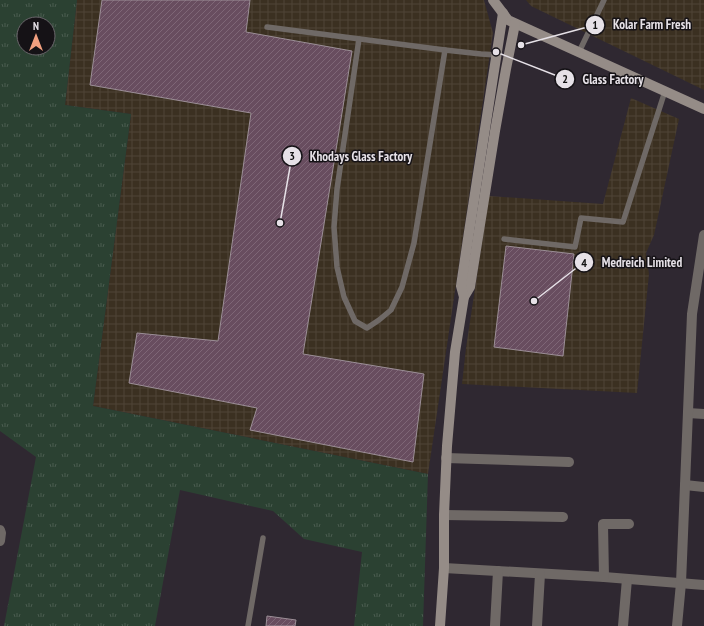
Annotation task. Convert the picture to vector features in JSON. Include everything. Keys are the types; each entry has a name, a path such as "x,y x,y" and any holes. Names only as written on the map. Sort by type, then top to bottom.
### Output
{"street":[{"path":"493,0 508,20 515,24 704,109"},
{"path":"440,626 444,568 446,458 455,352 464,297 462,286 464,266 503,13"},
{"path":"464,297 470,287 494,139 515,24"},
{"path":"677,626 681,583 692,314 704,235"},
{"path":"688,413 704,414"},
{"path":"446,458 569,462"},
{"path":"685,486 704,487"},
{"path":"444,515 563,517"},
{"path":"604,577 603,524 629,524"},
{"path":"0,530 0,541"},
{"path":"444,568 604,577 704,585"},
{"path":"495,626 498,571"},
{"path":"537,626 540,574"},
{"path":"623,626 627,579"}],"lane":[{"path":"579,52 604,0"},
{"path":"267,27 360,40 496,55"},
{"path":"360,40 337,189 334,227 336,268 344,297 356,321 367,328 391,310 402,288 414,243 445,50"},
{"path":"504,239 575,247 581,218 623,222 665,91"},
{"path":"248,626 263,538"}],"shaded area":[{"path":"77,0 484,0 493,33 428,474 93,406 131,114 65,105"},
{"path":"526,0 704,0 704,90 531,6"},
{"path":"631,98 679,119 654,235 646,253 649,274 637,393 462,384 489,196 603,204"}],"green space":[{"path":"0,0 77,0 65,105 131,114 93,406 428,474 423,626 354,626 362,552 304,539 273,511 180,490 155,626 4,626 36,457 0,431"}],"building":[{"path":"102,0 250,0 246,32 352,51 303,354 424,374 413,462 250,430 257,408 129,383 137,333 218,341 251,113 90,85"},
{"path":"506,246 574,254 563,356 494,347"},
{"path":"267,616 296,620 295,626 266,626"}],"place":[{"name":"Kolar Farm Fresh","path":"521,45"},
{"name":"Glass Factory","path":"496,52"},
{"name":"Khodays Glass Factory","path":"280,223"},
{"name":"Medreich Limited","path":"534,301"}]}
